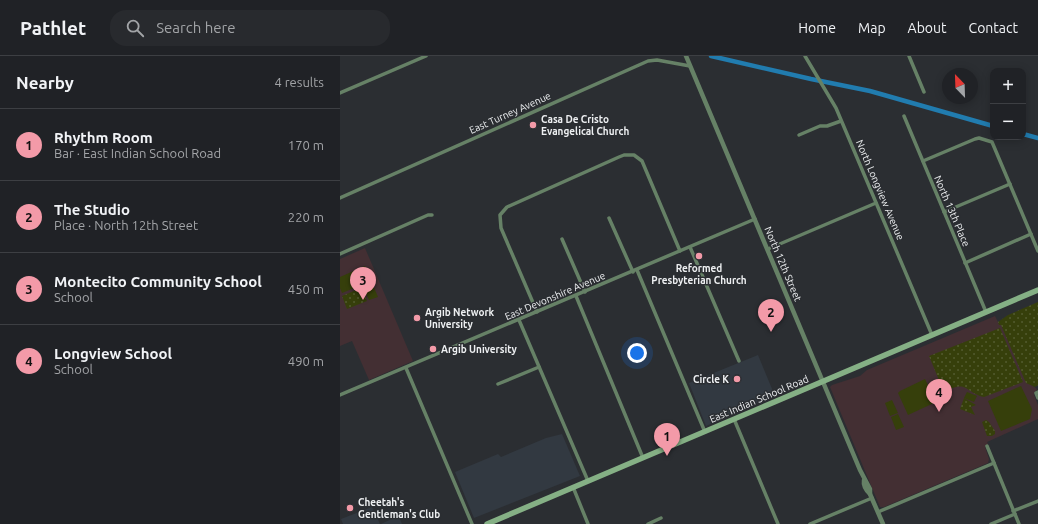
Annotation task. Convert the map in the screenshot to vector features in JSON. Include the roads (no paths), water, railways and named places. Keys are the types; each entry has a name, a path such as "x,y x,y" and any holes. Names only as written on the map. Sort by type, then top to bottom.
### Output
{"main road":[{"name":"East Indian School Road","path":"487,524 1038,290"}],"street":[{"path":"340,94 426,56"},
{"name":"North 12th Street","path":"686,56 864,480 866,489 871,496 883,524"},
{"name":"North Longview Avenue","path":"805,56 836,108 932,335"},
{"path":"909,56 924,92"},
{"name":"East Turney Avenue","path":"340,198 648,61 657,60 690,66"},
{"name":"North 13th Place","path":"904,116 986,312"},
{"path":"799,135 820,126 827,126 841,120"},
{"path":"923,161 975,139 979,138 992,142 1038,251"},
{"path":"537,312 501,228 500,215 507,207 619,157 624,155 634,155 638,157 644,166 680,251"},
{"path":"944,212 1010,184"},
{"path":"768,250 876,203"},
{"path":"340,254 428,215 432,215"},
{"path":"609,218 635,271 705,432"},
{"name":"East Devonshire Avenue","path":"340,395 755,220"},
{"path":"965,263 1031,234"},
{"path":"562,239 585,292"},
{"path":"690,247 739,361"},
{"path":"576,296 643,458"},
{"path":"519,320 588,481"},
{"path":"498,384 539,367"},
{"path":"406,368 472,524"},
{"path":"1037,392 1038,398"},
{"path":"734,419 778,524"},
{"path":"988,446 1019,524"},
{"path":"878,512 994,463"},
{"path":"573,487 588,524"},
{"path":"810,524 871,496"},
{"path":"991,524 1038,501"},
{"path":"648,524 661,518"}],"waterway":[{"path":"711,56 870,91 990,125"},
{"path":"1026,135 1038,138"}],"place":[{"name":"Casa De Cristo Evangelical Church","path":"533,125"},
{"name":"Reformed Presbyterian Church","path":"699,256"},
{"name":"Montecito Community School","path":"363,300"},
{"name":"Argib Network University","path":"417,318"},
{"name":"The Studio","path":"771,332"},
{"name":"Argib University","path":"433,349"},
{"name":"Circle K","path":"737,379"},
{"name":"Longview School","path":"939,412"},
{"name":"Rhythm Room","path":"667,456"},
{"name":"Cheetah's Gentleman's Club","path":"350,508"}]}
